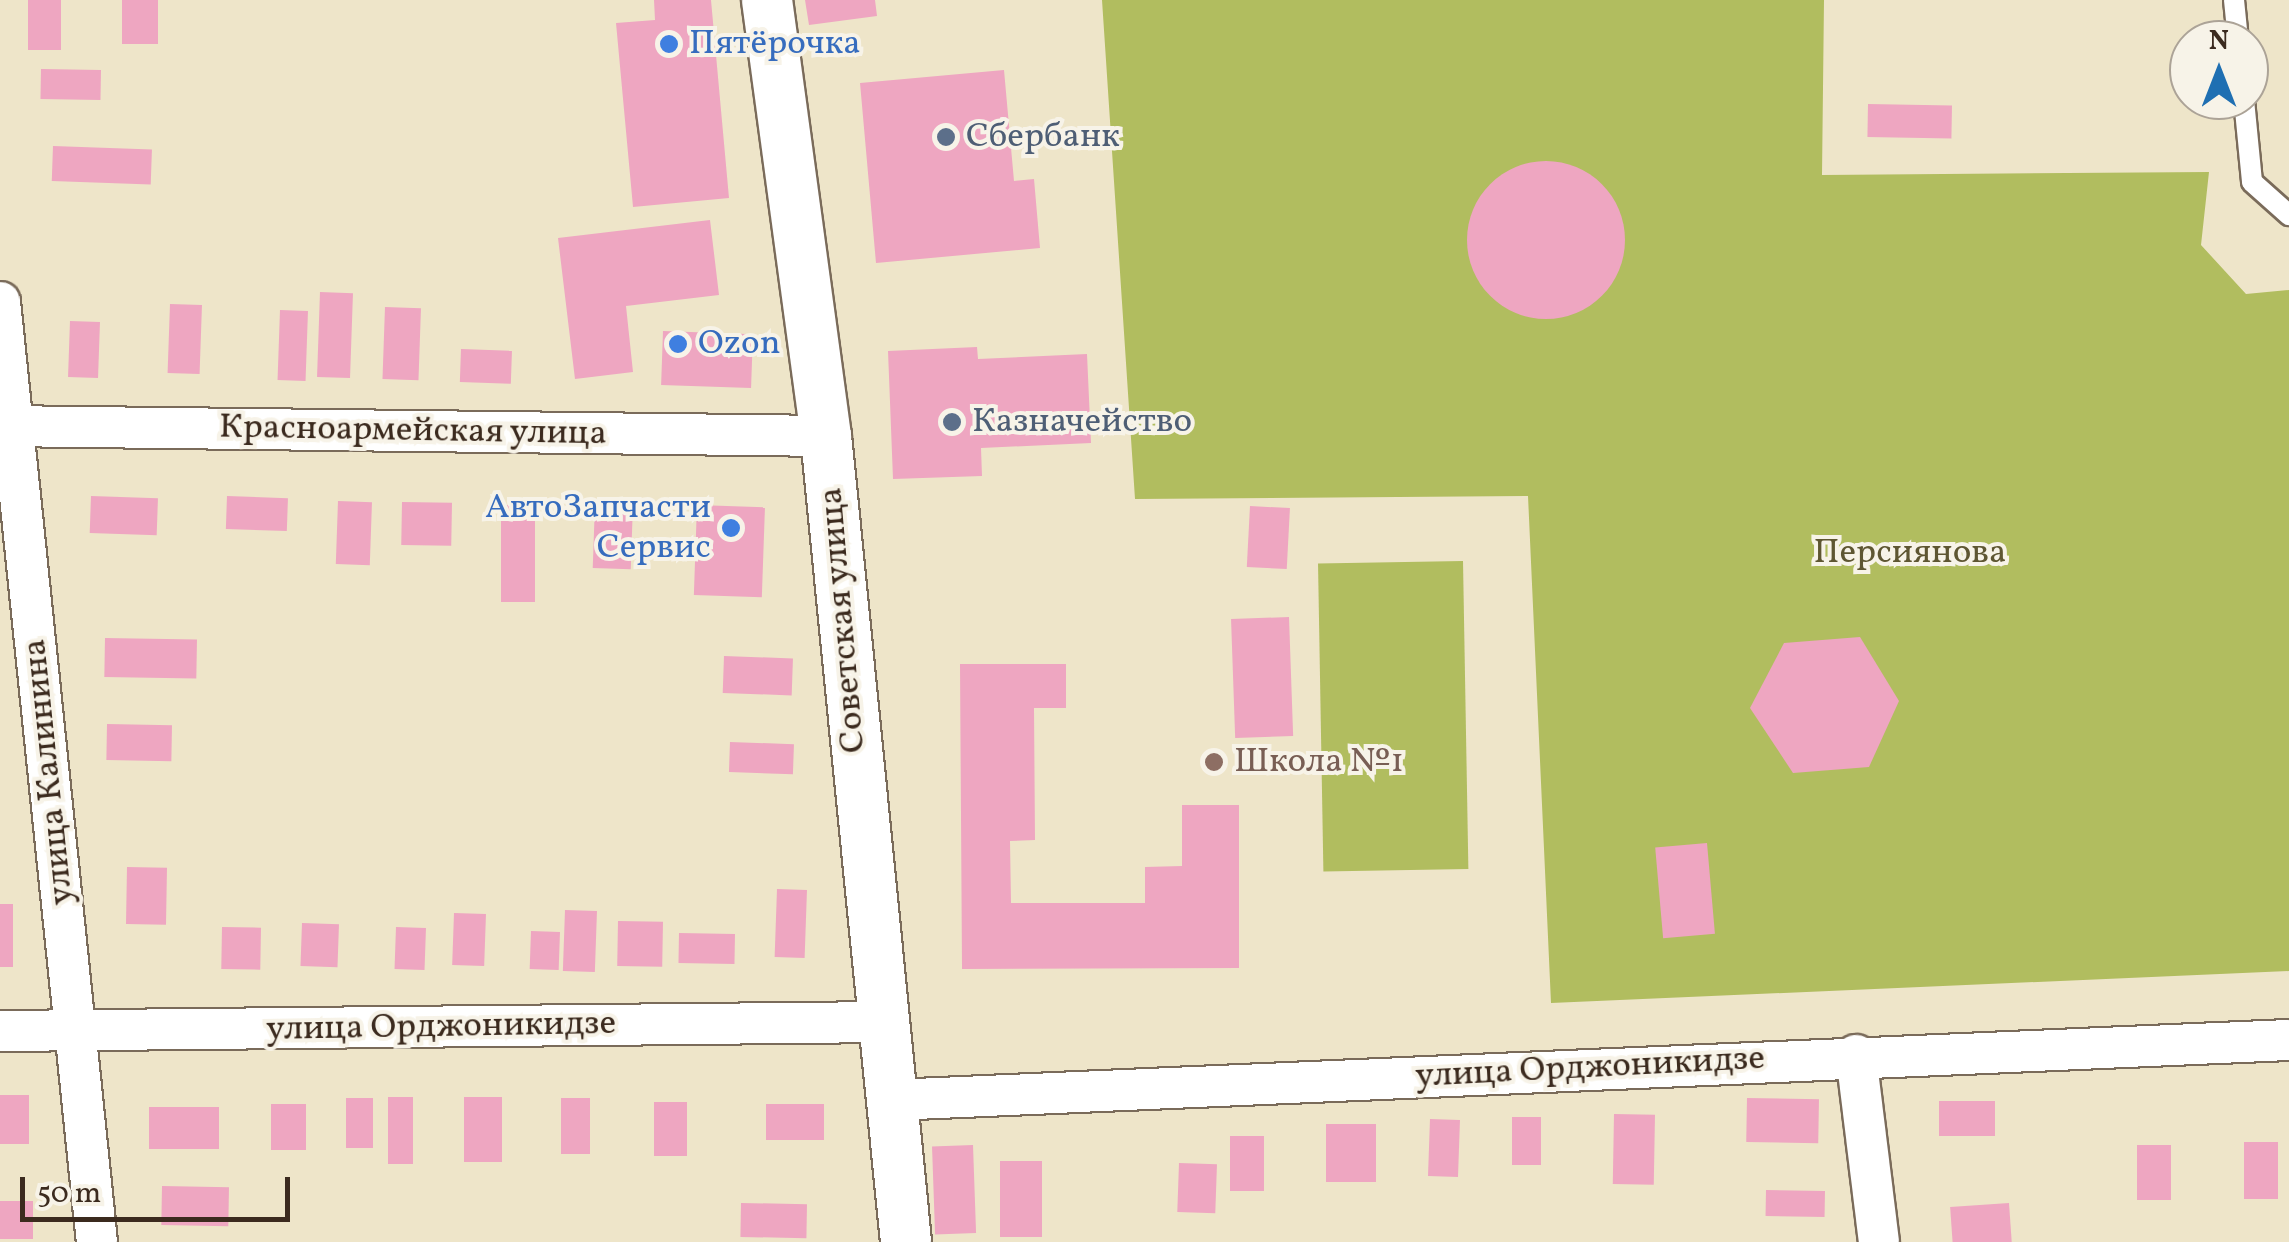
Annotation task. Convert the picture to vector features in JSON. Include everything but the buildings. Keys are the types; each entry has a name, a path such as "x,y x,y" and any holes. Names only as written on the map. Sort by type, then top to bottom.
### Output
{"street":[{"name":"Советская улица","path":"766,0 826,436 906,1242"},
{"name":"улица Калинина","path":"0,302 7,426 97,1242"},
{"name":"Красноармейская улица","path":"7,426 826,436"},
{"name":"улица Орджоникидзе","path":"0,1030 882,1022"},
{"name":"улица Орджоникидзе","path":"892,1100 1856,1055 2289,1040"},
{"path":"1856,1055 1879,1242"}],"lane":[{"path":"2246,120 2252,182 2289,215"}],"green space":[{"name":"Персиянова","path":"1102,0 1824,0 1822,175 2209,172 2201,245 2246,294 2289,290 2289,971 1551,1003 1528,496 1135,499"},
{"path":"1463,561 1468,869 1323,871 1318,564"}],"place":[{"name":"Пятёрочка","path":"669,44"},
{"name":"Сбербанк","path":"946,137"},
{"name":"Ozon","path":"678,344"},
{"name":"Казначейство","path":"952,422"},
{"name":"АвтоЗапчасти Сервис","path":"731,528"},
{"name":"Школа №1","path":"1214,762"}]}
